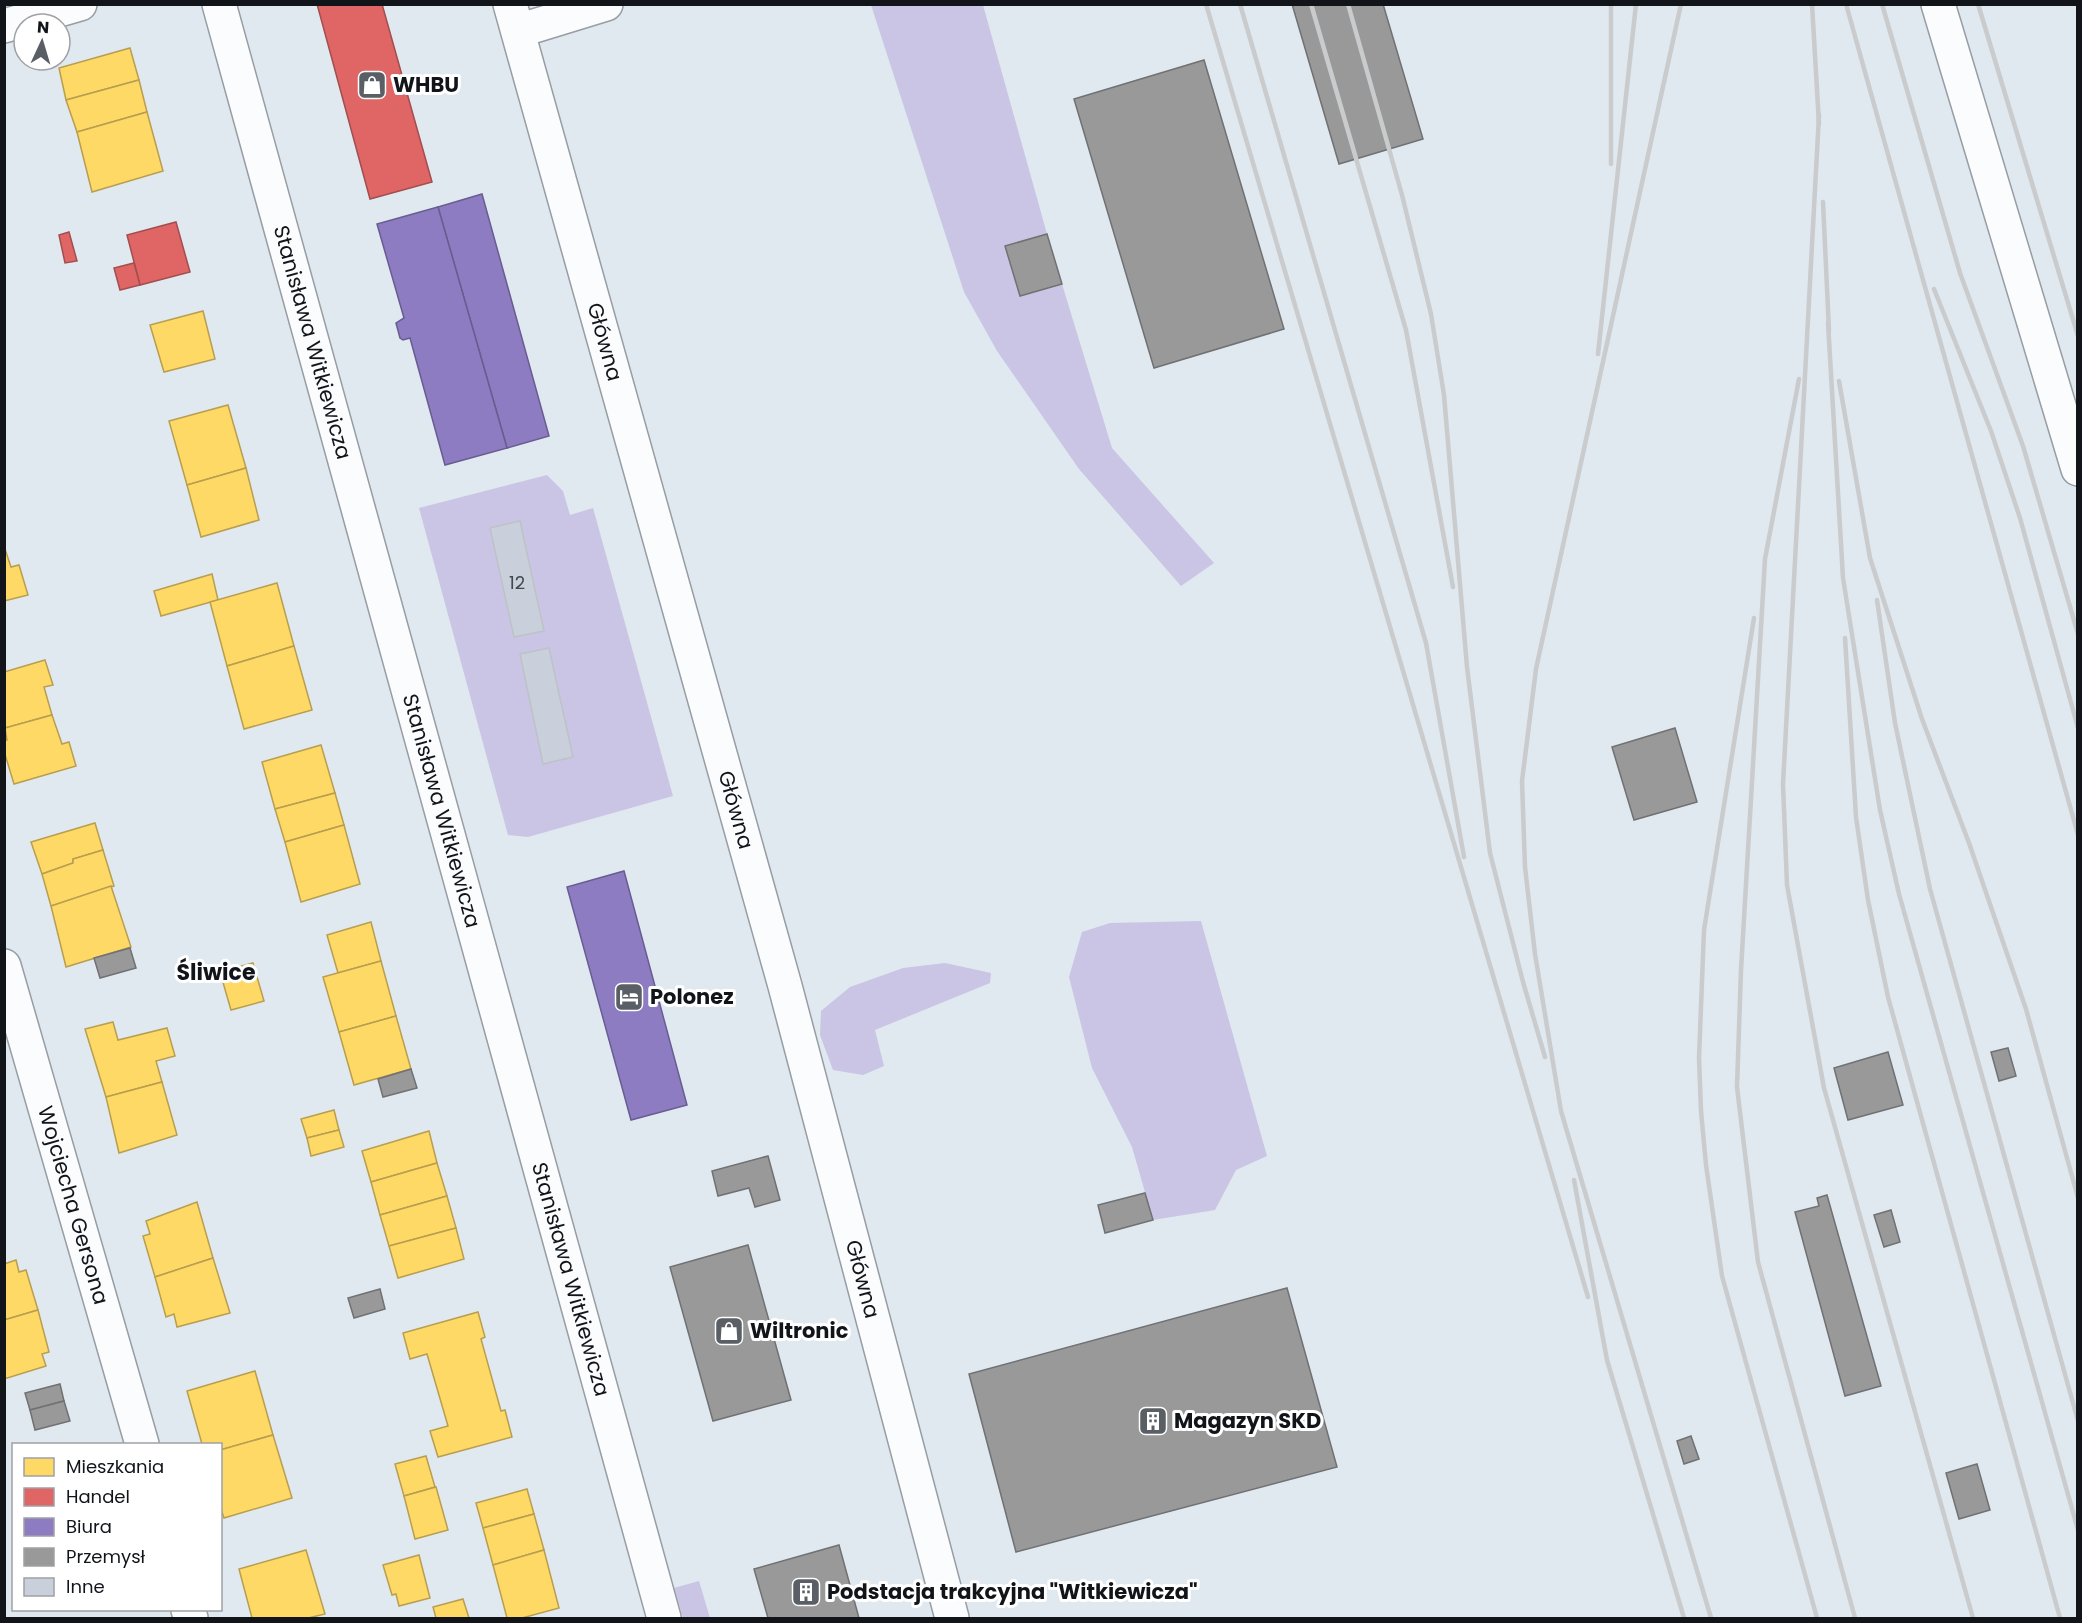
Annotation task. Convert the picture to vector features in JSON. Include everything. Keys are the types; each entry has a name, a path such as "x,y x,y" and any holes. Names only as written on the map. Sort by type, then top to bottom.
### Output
{"street":[{"path":"4,26 80,4"},
{"name":"Stanisława Witkiewicza","path":"219,4 664,1618"},
{"path":"514,18 606,4"},
{"path":"1938,4 2078,469"},
{"name":"Główna","path":"514,18 785,986 952,1618"},
{"name":"Wojciecha Gersona","path":"4,966 142,1443"}],"shaded area":[{"path":"871,5 983,5 1047,234 1006,246 1062,284 1112,448 1214,563 1181,586 1079,469 997,351 964,292"},
{"path":"547,475 563,491 570,515 593,508 673,796 528,837 508,835 419,508"},
{"path":"1201,921 1267,1156 1236,1170 1215,1210 1153,1220 1132,1147 1092,1068 1069,977 1082,932 1110,923"},
{"path":"945,963 991,973 990,983 875,1030 884,1066 863,1075 833,1070 820,1035 821,1011 850,987 903,968"},
{"path":"699,1581 710,1618 683,1618 674,1588"}],"building: Mieszkania":[{"path":"130,48 139,80 66,100 60,72 72,72 72,64"},
{"path":"139,80 147,112 77,132 66,100"},
{"path":"147,112 163,171 92,192 77,132"},
{"path":"203,311 215,359 164,372 150,325"},
{"path":"228,405 246,468 187,485 169,421"},
{"path":"246,468 259,520 201,537 187,485"},
{"path":"4,546 11,567 19,565 28,595 4,601"},
{"path":"212,574 218,600 161,616 154,591"},
{"path":"277,583 294,646 227,666 210,602"},
{"path":"294,646 312,710 244,729 227,666"},
{"path":"45,660 53,685 44,687 52,715 5,728 4,672"},
{"path":"52,715 62,744 69,742 76,766 14,784 4,751 4,741 7,740 5,728"},
{"path":"321,745 335,793 275,809 262,762"},
{"path":"335,793 344,825 285,842 275,809"},
{"path":"95,823 103,850 73,859 73,863 42,874 31,842"},
{"path":"344,825 360,884 301,902 285,842"},
{"path":"103,850 114,886 51,906 42,874 73,863 73,859"},
{"path":"111,886 131,947 66,967 51,906"},
{"path":"371,922 381,961 338,973 327,935"},
{"path":"381,961 396,1016 339,1032 323,977"},
{"path":"253,963 264,1001 231,1010 220,972"},
{"path":"396,1016 411,1069 354,1085 339,1032"},
{"path":"113,1022 118,1040 167,1028 175,1056 156,1061 162,1082 106,1097 85,1029"},
{"path":"162,1082 177,1135 119,1153 106,1097"},
{"path":"334,1110 339,1130 307,1138 301,1119"},
{"path":"339,1130 344,1147 311,1156 307,1138"},
{"path":"429,1131 437,1163 371,1182 362,1151"},
{"path":"437,1163 447,1196 380,1215 371,1182"},
{"path":"447,1196 456,1228 389,1246 380,1215"},
{"path":"197,1202 213,1258 155,1277 143,1236 150,1234 146,1221"},
{"path":"456,1228 464,1259 398,1278 389,1246"},
{"path":"213,1258 230,1313 177,1327 174,1314 166,1317 155,1277"},
{"path":"16,1260 19,1272 26,1270 38,1310 4,1320 4,1264"},
{"path":"38,1310 49,1352 42,1354 46,1366 4,1379 4,1320"},
{"path":"478,1312 485,1337 481,1339 501,1411 505,1410 512,1437 438,1457 430,1431 448,1426 427,1354 410,1359 403,1333"},
{"path":"255,1371 273,1435 222,1449 222,1443 202,1443 187,1391"},
{"path":"273,1435 292,1498 224,1518 222,1512 222,1449"},
{"path":"426,1456 435,1487 404,1496 395,1464"},
{"path":"436,1487 448,1530 415,1539 404,1496"},
{"path":"527,1489 534,1514 483,1528 476,1503"},
{"path":"534,1514 544,1550 493,1565 483,1528"},
{"path":"306,1550 325,1614 308,1618 252,1618 239,1569"},
{"path":"544,1550 559,1608 522,1618 507,1618 493,1565"},
{"path":"419,1555 430,1598 399,1606 396,1594 392,1595 383,1565"},
{"path":"463,1599 469,1618 436,1618 433,1607"}],"building: Handel":[{"path":"317,4 382,4 432,182 370,199"},
{"path":"176,222 190,272 140,285 127,235"},
{"path":"69,232 77,261 65,263 59,235"},
{"path":"134,263 140,285 120,290 114,268"}],"building: Biura":[{"path":"482,194 549,436 507,448 438,207"},
{"path":"438,207 507,448 445,465 410,338 403,340 400,338 396,323 404,318 377,224"},
{"path":"624,871 687,1105 631,1120 567,887"}],"building: Przemysł":[{"path":"1292,4 1383,4 1423,139 1339,164"},
{"path":"1204,60 1284,329 1154,368 1074,99"},
{"path":"1047,234 1062,284 1020,296 1005,246"},
{"path":"1675,728 1697,802 1634,820 1612,747"},
{"path":"130,948 136,968 100,978 94,958"},
{"path":"2008,1048 2016,1076 1999,1081 1991,1052"},
{"path":"1888,1052 1903,1105 1848,1120 1834,1068"},
{"path":"411,1069 417,1088 383,1097 378,1079"},
{"path":"768,1156 780,1200 755,1207 749,1188 718,1196 712,1171"},
{"path":"1145,1193 1153,1220 1105,1233 1098,1205"},
{"path":"1827,1195 1881,1386 1845,1396 1795,1212 1819,1206 1817,1198"},
{"path":"1891,1210 1900,1242 1884,1247 1874,1215"},
{"path":"748,1245 791,1400 713,1421 670,1267"},
{"name":"Magazyn SKD","path":"1287,1288 1337,1467 1016,1552 969,1374"},
{"path":"380,1289 385,1309 354,1318 348,1298"},
{"path":"60,1384 64,1401 30,1410 25,1393"},
{"path":"64,1401 70,1421 35,1430 30,1410"},
{"path":"1691,1436 1699,1459 1684,1464 1677,1441"},
{"path":"1977,1464 1990,1510 1959,1519 1946,1473"},
{"name":"Podstacja trakcyjna \"Witkiewicza\"","path":"839,1545 859,1618 768,1618 754,1569"}],"building: Inne":[{"path":"520,521 544,631 514,637 490,528"},
{"path":"549,648 573,757 543,764 520,654"}],"railway":[{"path":"1206,4 1588,1297"},
{"path":"1240,4 1426,643 1464,857"},
{"path":"1311,4 1406,330 1453,587"},
{"path":"1348,4 1402,195 1431,314 1444,395 1467,667 1490,853 1545,1057"},
{"path":"1611,4 1611,164"},
{"path":"1598,354 1636,4"},
{"path":"1681,4 1536,669 1522,781 1525,867 1535,954 1561,1111 1711,1618"},
{"path":"1812,4 1819,124"},
{"path":"1846,4 2078,835"},
{"path":"1882,4 1960,273 2023,446 2078,634"},
{"path":"1978,4 2078,336"},
{"path":"1819,115 1783,784 1787,885 1824,1088 1973,1618"},
{"path":"1823,202 1829,331"},
{"path":"1934,289 1991,431 2020,518 2078,728"},
{"path":"1828,323 1843,578 1880,810 1899,894 2078,1530"},
{"path":"1799,379 1765,559 1741,970 1737,1087 1758,1262 1855,1618"},
{"path":"1839,381 1870,558 1922,719 1969,843 2026,1009 2078,1198"},
{"path":"1877,600 1895,723 1930,889 2078,1421"},
{"path":"1754,618 1704,930 1699,1058 1701,1111 1706,1165 1722,1276 1817,1618"},
{"path":"1845,638 1856,817 1868,900 1888,997 2060,1618"},
{"path":"1574,1180 1607,1360 1684,1618"}],"place":[{"name":"WHBU","path":"372,85"},
{"name":"Polonez","path":"629,997"},
{"name":"Wiltronic","path":"729,1331"},
{"name":"Magazyn SKD","path":"1153,1421"},
{"name":"Podstacja trakcyjna \"Witkiewicza\"","path":"806,1592"}],"district":[{"name":"Śliwice","path":"216,972"}]}
